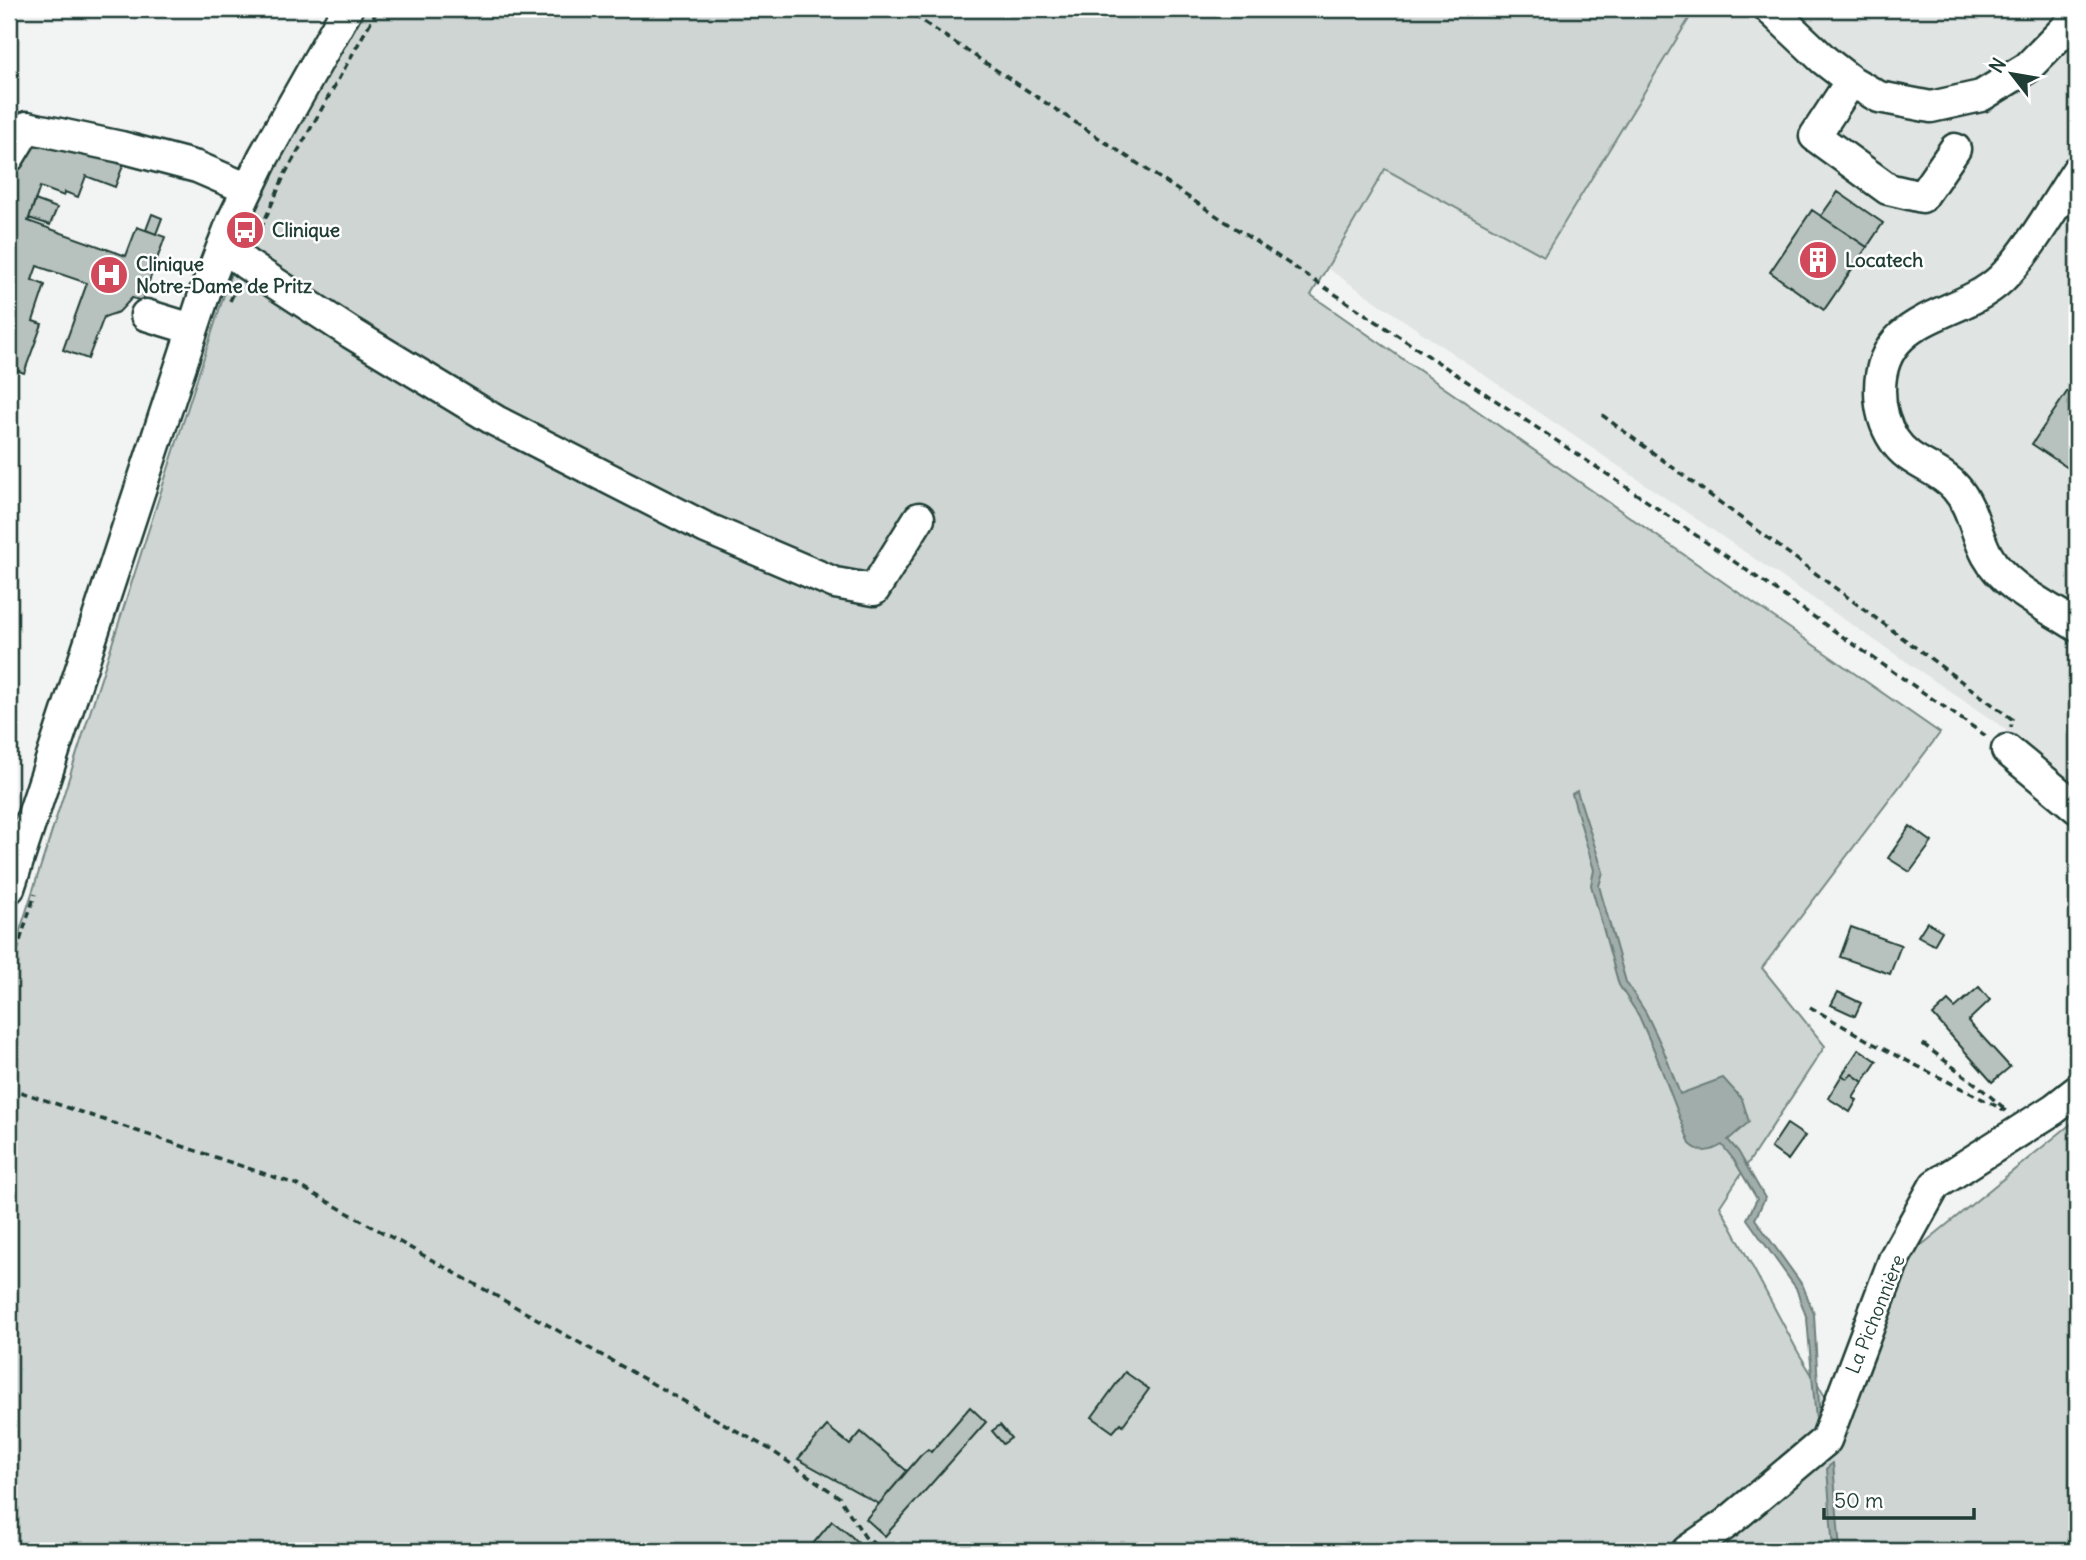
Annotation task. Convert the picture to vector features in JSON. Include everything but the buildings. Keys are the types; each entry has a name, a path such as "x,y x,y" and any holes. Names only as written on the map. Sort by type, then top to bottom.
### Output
{"street":[{"path":"9,888 192,329 223,245 264,156 347,9"},
{"path":"1770,9 1824,60 1851,80 1880,97 1931,107 1982,96 2027,68 2077,17"},
{"path":"1851,80 1815,136 1888,189 1922,197 1955,149"},
{"path":"9,157 27,128 121,147 197,167 248,189"},
{"path":"2077,171 2018,260 2002,278 1984,294 1912,327 1896,343 1886,360 1880,382 1880,404 1886,426 1895,442 1908,456 1944,477 1956,488 1967,504 1986,554 1997,570 2008,581 2077,626"},
{"path":"223,245 246,264 351,333 496,421 706,528 835,583 874,590 919,518"},
{"path":"146,315 192,329"},
{"path":"2007,750 2077,808"},
{"name":"La Pichonnière","path":"1687,1551 1727,1523 1826,1440 1895,1257 1935,1185 2054,1110 2077,1091"}],"path":[{"path":"226,310 285,174 378,9"},
{"path":"904,9 1622,484 2007,750 2012,719 1602,415"},
{"path":"9,975 39,882"},
{"path":"1810,1007 1874,1044 2007,1112 1977,1085 1923,1044"},
{"path":"9,1088 298,1185 771,1451 839,1497 864,1537 884,1551"}],"shaded area":[{"path":"358,9 1695,9 1544,256 1385,169 1311,295 1940,733 1762,968 1825,1046 1720,1206 1798,1352 1840,1421 1913,1252 2077,1119 2077,1551 9,1551 9,965 257,192"},
{"path":"1695,9 2077,9 2077,820 2004,728 1327,268 1385,169 1544,255"},
{"path":"1577,791 1603,872 1599,886 1626,982 1646,1013 1680,1094 1723,1078 1742,1099 1749,1122 1728,1140 1738,1151 1765,1198 1755,1219 1803,1286 1814,1314 1820,1424 1817,1431 1807,1319 1796,1288 1747,1219 1757,1199 1734,1160 1722,1145 1706,1151 1690,1144 1639,1016 1619,985 1591,885 1594,870 1572,794"},
{"path":"1833,1463 1840,1551 1833,1551 1827,1468"}],"place":[{"name":"Clinique","path":"245,230"},
{"name":"Locatech","path":"1818,260"},
{"name":"Clinique Notre-Dame de Pritz","path":"109,275"}]}
